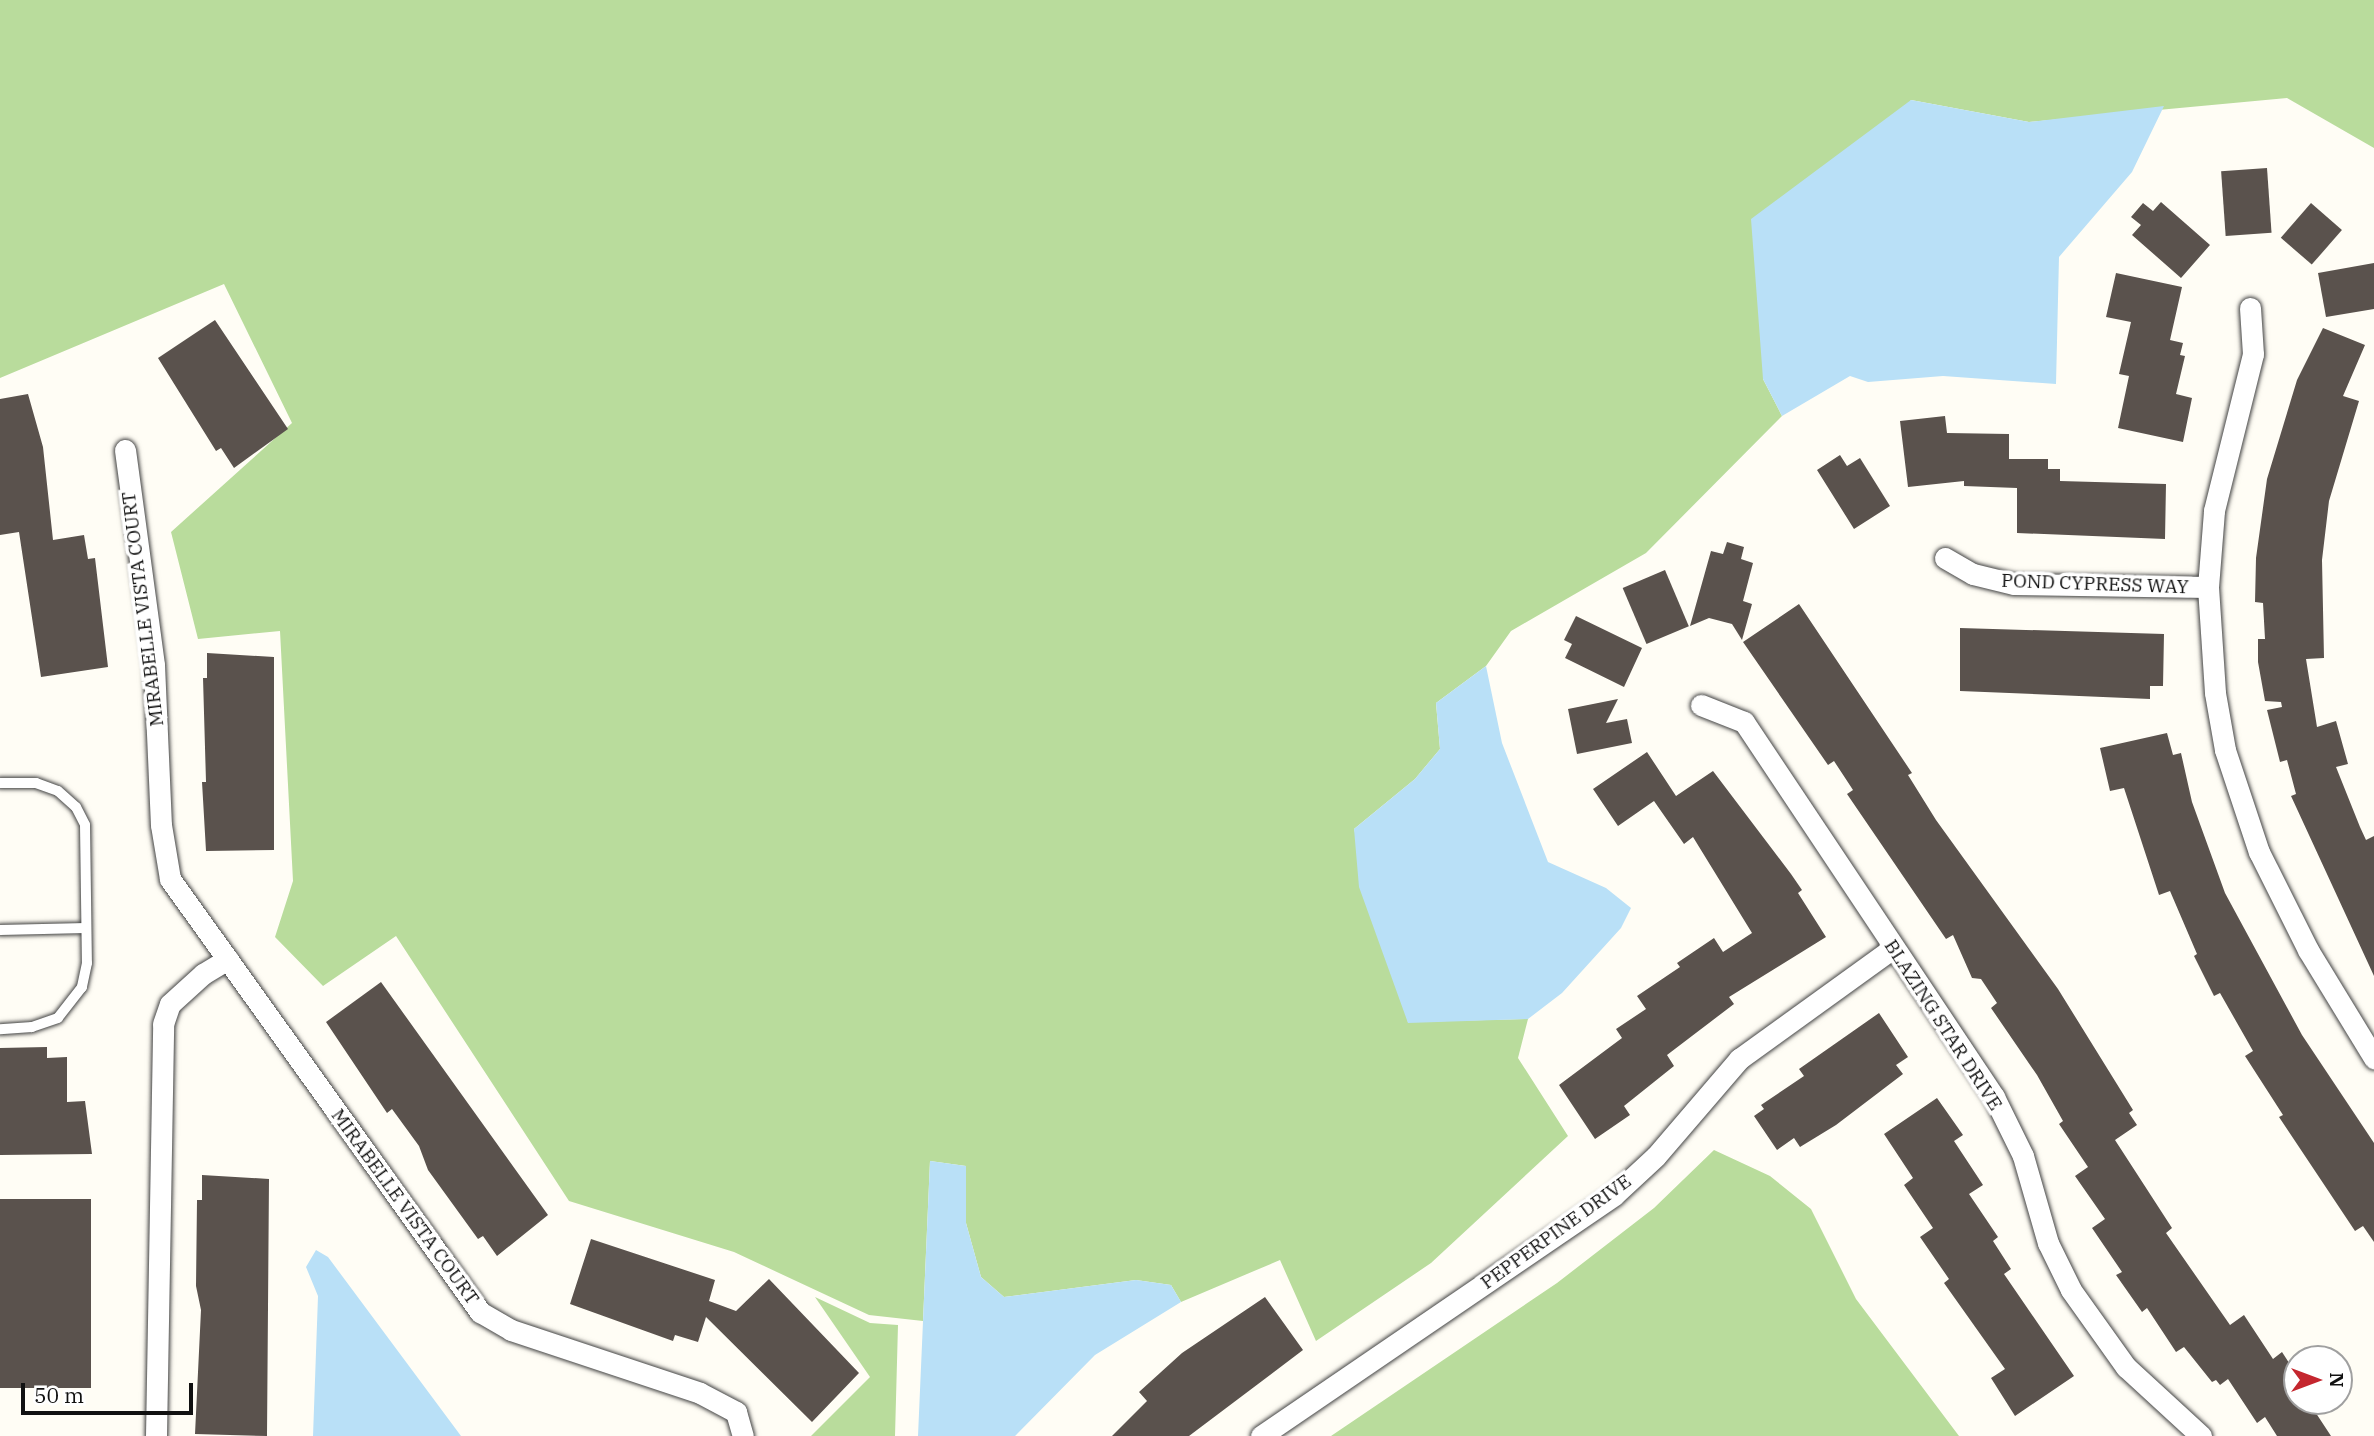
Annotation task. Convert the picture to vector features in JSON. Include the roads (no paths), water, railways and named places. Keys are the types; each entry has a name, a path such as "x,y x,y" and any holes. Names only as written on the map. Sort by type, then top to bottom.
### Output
{"street":[{"path":"2250,308 2253,354 2214,511 2208,587 2215,693 2239,799 2259,852 2308,950 2374,1058"},
{"name":"MIRABELLE VISTA COURT","path":"125,450 154,665 161,825 170,879 480,1312 534,1339 700,1393 736,1412 743,1436"},
{"name":"POND CYPRESS WAY","path":"1945,558 1981,577 2014,584 2208,587"},
{"name":"BLAZING STAR DRIVE","path":"1701,705 1744,722 1994,1097 2023,1156 2048,1244 2071,1290 2126,1367 2201,1436"},
{"name":"PEPPERPINE DRIVE","path":"1261,1436 1614,1195 1656,1156 1739,1059 1893,948"},
{"path":"156,1436 163,1024 170,1004 203,974 228,959"}],"lane":[{"path":"0,783 36,783 58,792 76,807 85,825 88,963 82,987 71,1005 58,1018 32,1027 0,1029"},
{"path":"0,930 86,928"}],"water":[{"path":"1911,100 2029,122 2164,106 2132,172 2059,257 2056,384 1943,376 1868,382 1850,376 1782,416 1763,379 1751,219"},
{"path":"1486,666 1502,743 1548,862 1606,888 1631,908 1621,928 1562,993 1528,1019 1408,1023 1359,887 1354,829 1415,779 1440,749 1436,703"},
{"path":"930,1161 966,1166 966,1223 981,1277 1004,1297 1136,1280 1171,1285 1181,1302 1095,1355 1015,1436 918,1436"},
{"path":"316,1250 328,1257 461,1436 313,1436 318,1296 306,1267"}]}
